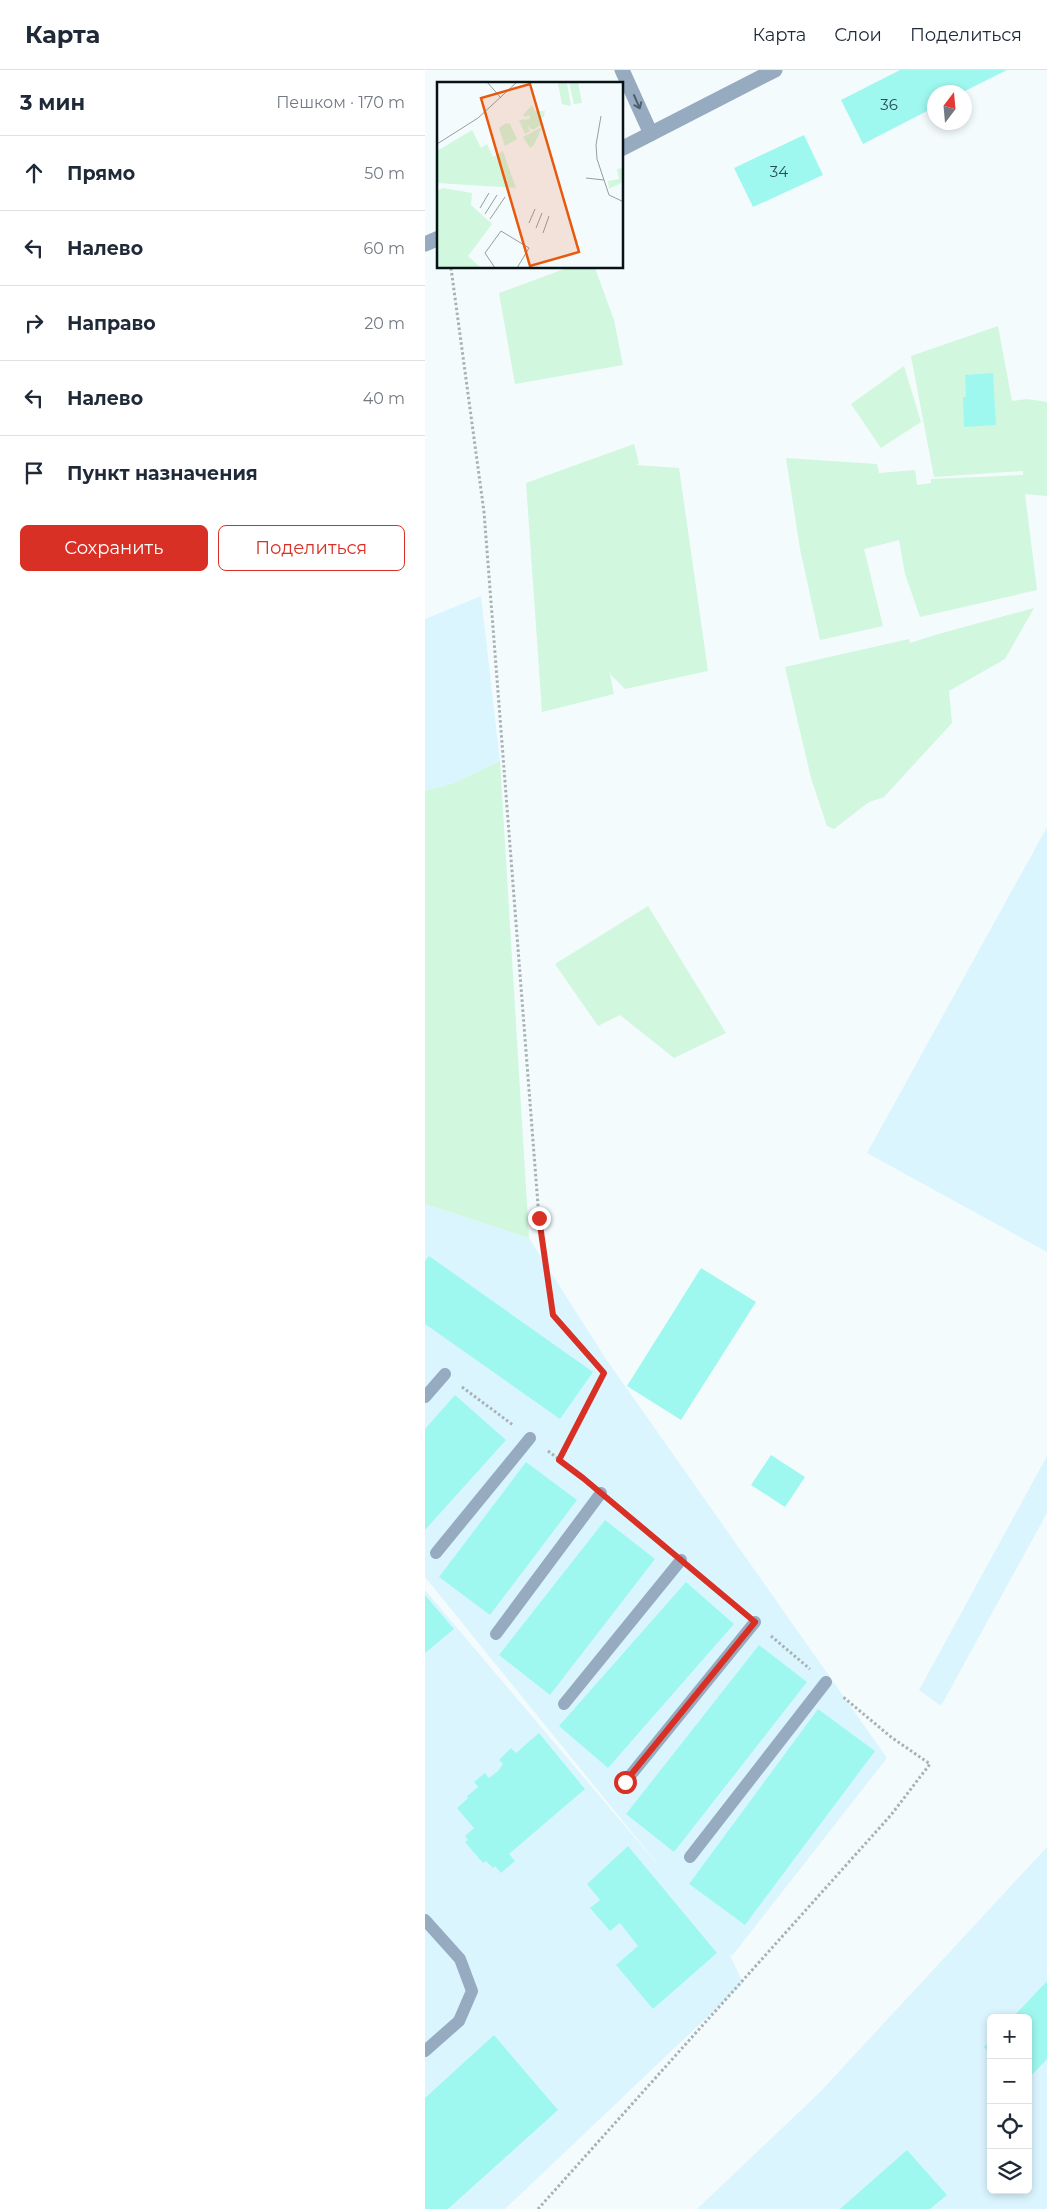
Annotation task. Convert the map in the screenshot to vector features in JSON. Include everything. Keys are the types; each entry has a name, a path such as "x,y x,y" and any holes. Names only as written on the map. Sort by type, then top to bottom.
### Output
{"street":[{"path":"622,70 651,134"},
{"path":"624,148 775,70"},
{"path":"425,244 437,239"}],"lane":[{"path":"425,1396 445,1374"},
{"path":"435,1553 530,1438"},
{"path":"496,1634 601,1493"},
{"path":"564,1704 681,1560"},
{"path":"625,1782 755,1622"},
{"path":"690,1857 826,1682"},
{"path":"425,1920 460,1959 472,1991 459,2021 425,2051"}],"path":[{"path":"451,269 484,512 539,1218 553,1315 604,1373 559,1460"},
{"path":"445,1374 601,1493 891,1737 930,1764 885,1822 538,2209"}],"shaded area":[{"path":"481,596 500,761 454,783 425,791 425,619"},
{"path":"1047,827 1047,1252 867,1153"},
{"path":"425,1204 529,1238 606,1359 887,1758 732,1956 729,1953 743,1983 505,2209 425,2209 425,1590 664,1872 425,1577"},
{"path":"1047,1456 1047,1513 941,1706 919,1690"},
{"path":"1047,1847 1047,2209 697,2209 820,2092"}],"green space":[{"path":"564,269 595,269 614,320 623,365 515,384 499,293"},
{"path":"998,326 1012,401 1027,399 1047,402 1047,496 1025,494 1037,590 920,617 905,574 899,540 864,549 883,626 820,640 800,549 786,458 877,464 879,473 915,470 917,485 931,483 931,479 1023,475 1023,471 934,477 911,356"},
{"path":"904,366 921,422 881,448 851,404"},
{"path":"634,444 639,463 636,465 679,468 708,671 625,689 611,675 609,669 614,694 542,712 526,483"},
{"path":"1034,608 1005,659 949,691 952,723 884,797 869,802 834,829 827,826 811,778 785,667 909,639 910,643"},
{"path":"500,761 529,1238 425,1204 425,791 454,783"},
{"path":"648,906 726,1033 674,1058 620,1015 598,1026 555,964"}],"building":[{"path":"900,70 1007,70 972,88 972,85 927,85 927,111 863,144 841,100"},
{"path":"804,135 823,175 753,207 734,168"},
{"path":"993,373 996,425 964,427 963,397 966,397 965,375"},
{"path":"429,1256 593,1372 560,1419 425,1324 425,1261"},
{"path":"701,1268 756,1302 681,1420 627,1386"},
{"path":"455,1395 506,1440 425,1530 425,1429"},
{"path":"771,1455 805,1477 785,1507 751,1485"},
{"path":"526,1462 577,1500 490,1615 439,1577"},
{"path":"605,1520 655,1559 550,1695 499,1655"},
{"path":"686,1582 734,1624 608,1768 559,1726"},
{"path":"425,1595 454,1629 425,1653"},
{"path":"759,1645 807,1682 674,1852 626,1814"},
{"path":"818,1709 875,1751 745,1925 689,1884"},
{"path":"539,1733 585,1789 509,1854 515,1861 501,1873 495,1866 493,1868 486,1861 483,1863 465,1842 468,1840 465,1836 474,1828 457,1808 478,1787 474,1782 485,1773 489,1778 498,1771 503,1764 499,1760 511,1748 516,1753"},
{"path":"628,1846 717,1953 653,2009 616,1965 638,1946 620,1923 610,1931 590,1908 600,1900 587,1884"},
{"path":"1047,1981 1047,2059 1032,2075 1032,2014 1016,2014"},
{"path":"494,2035 558,2110 448,2209 425,2209 425,2098"},
{"path":"907,2150 947,2195 930,2209 840,2209"}],"route":[{"path":"539,1218 553,1315 604,1373 559,1460 755,1622 625,1782"}]}
